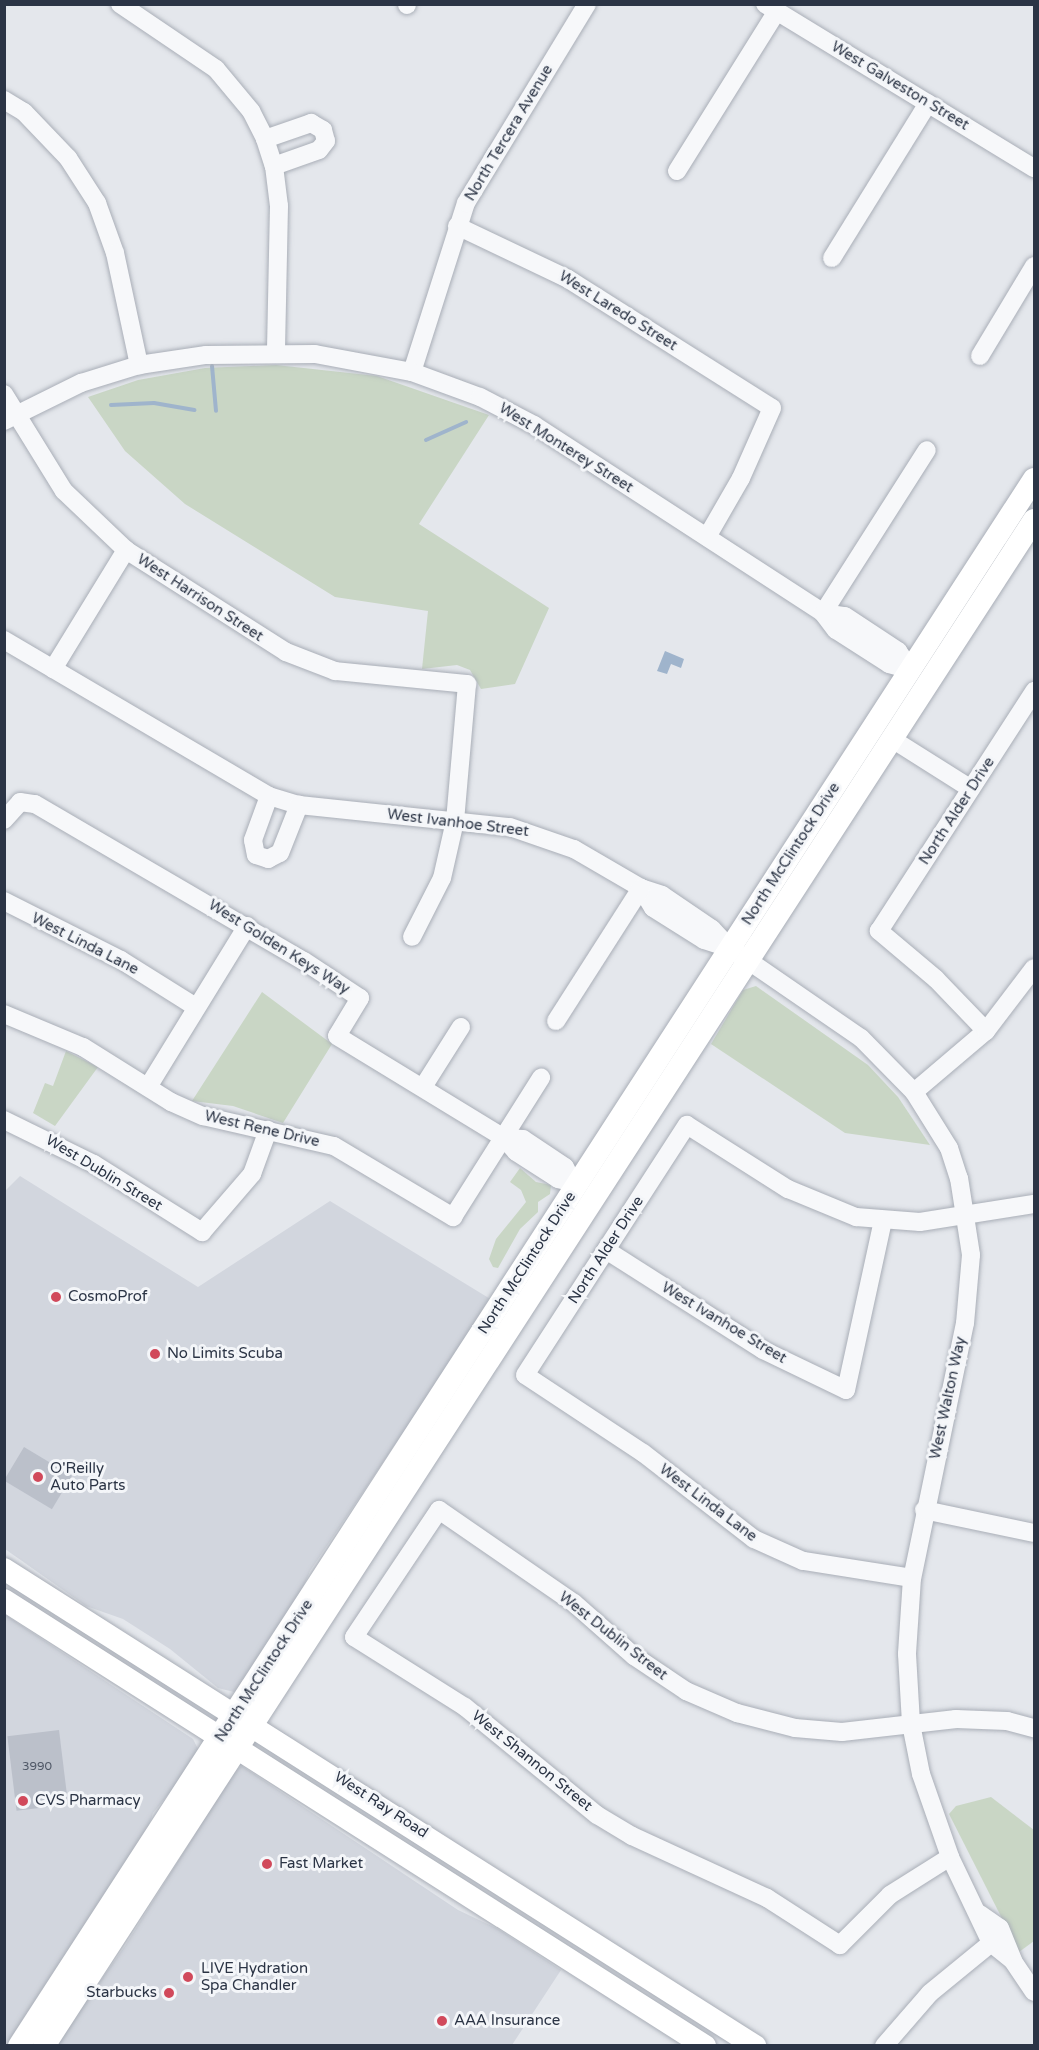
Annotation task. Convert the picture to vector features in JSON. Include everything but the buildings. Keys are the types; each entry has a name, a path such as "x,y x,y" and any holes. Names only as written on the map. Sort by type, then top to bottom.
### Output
{"main road":[{"name":"North McClintock Drive","path":"246,1718 575,1182 1033,483"},
{"name":"North McClintock Drive","path":"44,2046 231,1741 749,961 1035,520"},
{"name":"West Ray Road","path":"4,1569 246,1718 755,2046"},
{"name":"West Ray Road","path":"4,1600 231,1741 705,2046"},
{"name":"North McClintock Drive","path":"19,2046 231,1741"},
{"path":"486,1905 510,1903 560,1935 588,1937"}],"street":[{"path":"120,4 216,69 251,111 265,139 274,166 279,206 276,352"},
{"name":"North Tercera Avenue","path":"412,372 457,226 477,182 587,4"},
{"path":"677,171 771,8"},
{"name":"West Galveston Street","path":"771,8 1035,168"},
{"path":"4,100 24,112 68,158 97,203 115,253 139,365"},
{"path":"832,258 928,103"},
{"path":"265,139 311,123 323,130 326,141 319,150 274,166"},
{"name":"West Laredo Street","path":"457,226 568,279 772,408 738,485 707,537"},
{"path":"980,356 1035,266"},
{"name":"West Monterey Street","path":"10,418 81,382 139,365 206,355 276,352 334,356 412,372 480,397 525,420 823,613 836,630 889,664 911,670"},
{"name":"West Harrison Street","path":"4,394 10,418 64,491 126,550 286,652 335,670 467,684 455,821"},
{"path":"823,613 927,450"},
{"path":"53,669 126,550"},
{"name":"West Ivanhoe Street","path":"4,640 269,796 298,805 455,821 543,835 641,888 653,908 704,940 730,948 749,961"},
{"name":"North Alder Drive","path":"986,1031 936,979 879,931 1035,691"},
{"path":"892,739 971,789"},
{"path":"269,796 253,840 256,855 268,859 280,853 298,805"},
{"name":"West Golden Keys Way","path":"4,820 20,802 35,804 247,926 360,998 337,1036 504,1138 516,1152 558,1179 575,1182"},
{"path":"412,937 442,878 455,821"},
{"path":"556,1021 641,888"},
{"name":"West Linda Lane","path":"4,901 121,960 196,1007"},
{"path":"148,1087 247,926"},
{"name":"West Walton Way","path":"749,961 861,1038 914,1092 949,1148 968,1215 971,1255 965,1323 924,1510 912,1578 907,1654 911,1724 921,1774 950,1857 980,1914 1035,1992"},
{"path":"914,1092 986,1031 1035,969"},
{"name":"West Rene Drive","path":"4,1014 83,1047 148,1087 203,1116 334,1146 453,1217 504,1138"},
{"path":"423,1087 461,1027"},
{"path":"504,1138 541,1078"},
{"name":"West Dublin Street","path":"4,1120 94,1164 202,1232 252,1174 268,1130"},
{"name":"North Alder Drive","path":"525,1375 687,1125 808,1199 882,1221"},
{"path":"882,1221 920,1222 1035,1204"},
{"name":"West Ivanhoe Street","path":"606,1250 763,1350 846,1390 882,1221"},
{"name":"West Linda Lane","path":"525,1375 643,1453 754,1539 803,1561 912,1578"},
{"name":"West Dublin Street","path":"354,1637 439,1510 574,1603 634,1656 686,1691 736,1713 795,1728 842,1732 956,1719 1007,1721 1035,1728"},
{"path":"924,1510 1035,1533"},
{"name":"West Shannon Street","path":"354,1637 465,1707 597,1815 632,1836 767,1898 840,1945 890,1895 950,1857"},
{"path":"884,2046 930,1993 997,1938"}],"shaded area":[{"path":"20,1176 198,1287 330,1201 492,1300 310,1571 295,1607 242,1688 234,1692 218,1688 170,1649 123,1619 86,1606 5,1549 4,1192"},
{"path":"4,1614 193,1739 198,1749 196,1760 153,1813 146,1835 9,2046 4,2045"},
{"path":"242,1766 458,1910 498,1929 561,1970 512,2045 54,2046 125,1946 235,1770"}],"green space":[{"path":"276,365 377,376 489,415 419,524 549,608 515,684 481,689 470,670 457,665 422,669 428,611 335,597 185,504 125,451 88,397 138,380 205,368"},
{"path":"756,986 868,1065 898,1097 930,1145 845,1133 711,1044 743,990"},
{"path":"262,992 332,1044 283,1123 233,1106 192,1101"},
{"path":"66,1051 98,1067 55,1126 33,1113 45,1083 53,1086"},
{"path":"520,1168 536,1182 551,1185 550,1194 538,1202 538,1212 520,1229 498,1268 493,1267 489,1259 496,1239 526,1202 521,1190 510,1182"},
{"path":"991,1797 1034,1830 1034,1941 1019,1952 949,1814 956,1806"}],"water":[{"path":"665,651 684,659 681,668 671,664 667,674 657,671"}],"waterway":[{"path":"212,366 216,411"},
{"path":"111,405 154,403 194,410"},
{"path":"426,440 466,422"}],"place":[{"name":"CosmoProf","path":"56,1297"},
{"name":"No Limits Scuba","path":"155,1354"},
{"name":"O'Reilly Auto Parts","path":"38,1477"},
{"name":"CVS Pharmacy","path":"23,1801"},
{"name":"Fast Market","path":"267,1864"},
{"name":"LIVE Hydration Spa Chandler","path":"188,1977"},
{"name":"Starbucks","path":"169,1993"},
{"name":"AAA Insurance","path":"442,2021"}]}
